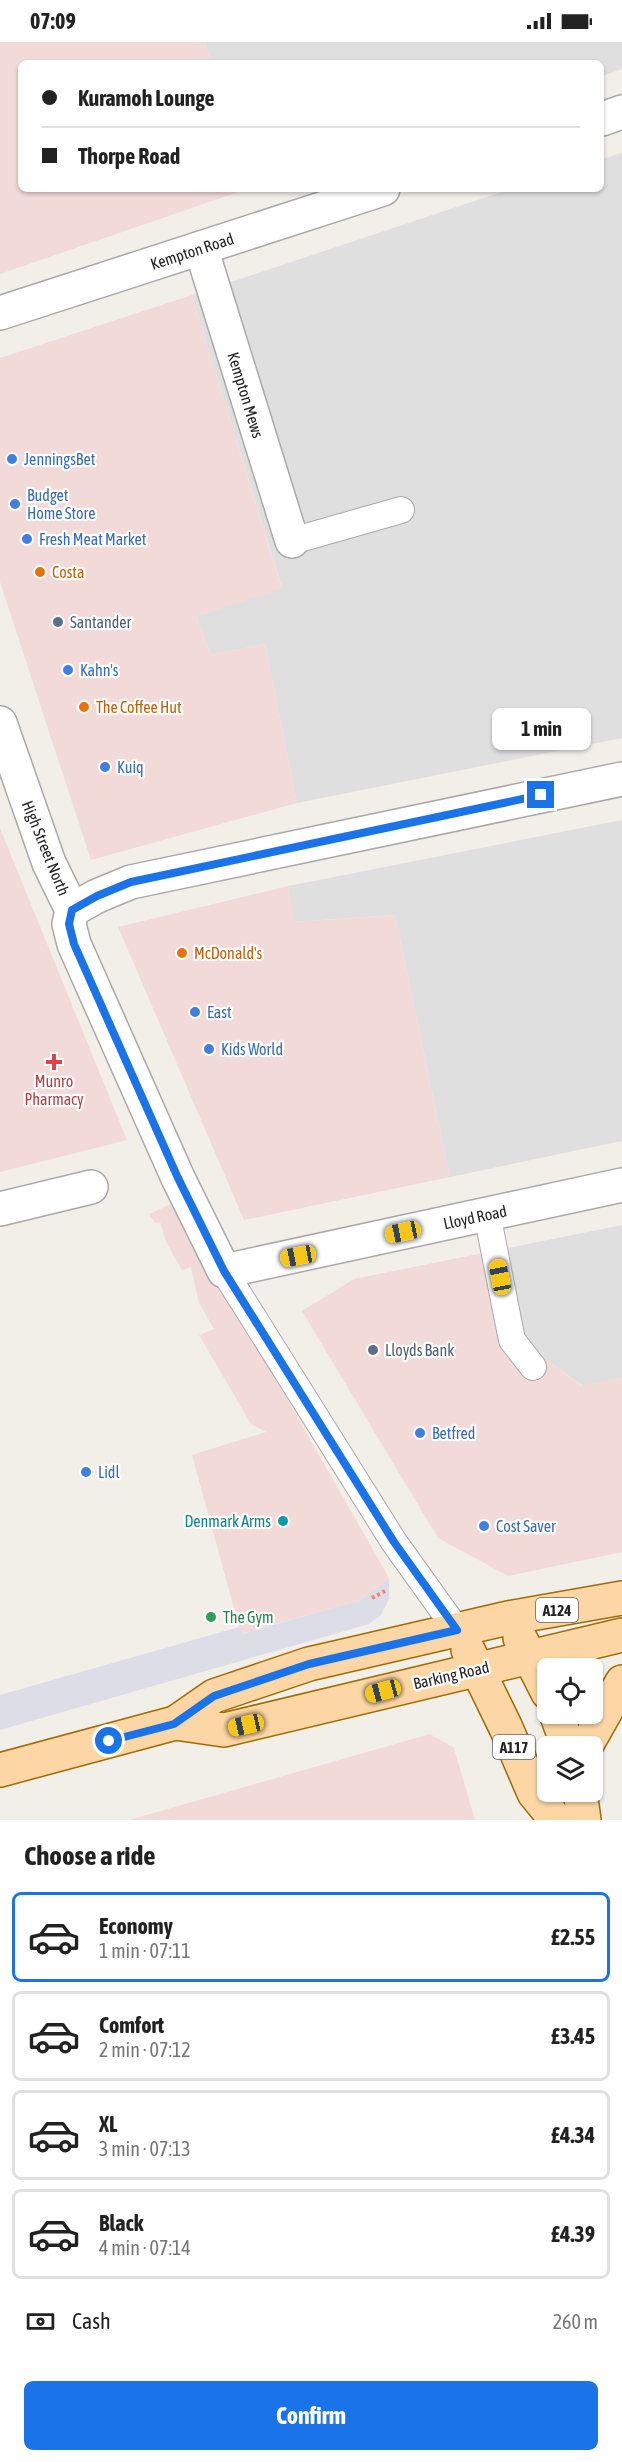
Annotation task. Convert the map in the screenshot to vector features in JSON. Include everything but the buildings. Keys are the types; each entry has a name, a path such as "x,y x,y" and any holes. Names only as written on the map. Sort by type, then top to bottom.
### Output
{"main road":[{"name":"Barking Road","path":"0,1770 174,1724 214,1696 298,1667 508,1618 622,1598"},
{"path":"508,1618 537,1670"},
{"path":"457,1630 478,1669"},
{"name":"Barking Road","path":"174,1724 224,1730 530,1656 580,1647 622,1635"},
{"name":"A117","path":"478,1669 534,1793 556,1820"},
{"path":"592,1736 622,1682"},
{"path":"582,1802 584,1820"}],"street":[{"path":"604,118 622,112"},
{"name":"Kempton Road","path":"0,313 374,192"},
{"name":"Kempton Mews","path":"201,248 292,541"},
{"name":"High Street North","path":"0,723 49,863 72,910 69,924 74,944 178,1178 224,1271"},
{"path":"72,910 97,896 131,882 622,779"},
{"name":"Lloyd Road","path":"224,1271 622,1185"},
{"path":"0,1209 91,1187"}],"lane":[{"path":"292,541 400,510"},
{"path":"487,1214 512,1340 533,1367"},
{"name":"High Street North","path":"224,1271 394,1542 457,1630"}],"path":[{"path":"372,1598 389,1589"}],"shaded area":[{"path":"0,42 205,42 210,60 18,60 18,192 238,192 0,274"},
{"path":"205,42 622,42 622,69 604,75 604,60 210,60"},
{"path":"622,153 622,738 297,803 265,644 211,655 196,616 282,588 192,295 502,192 604,192 604,158"},
{"path":"192,295 282,589 196,616 211,655 265,644 297,803 91,860 0,582 0,358"},
{"path":"622,820 622,1141 450,1177 395,915 294,922 288,886"},
{"path":"0,828 127,1140 0,1172"},
{"path":"288,886 295,922 395,915 450,1177 244,1220 118,927"},
{"path":"175,1202 389,1578 361,1600 241,1634 192,1455 266,1432 251,1424 199,1335 214,1329 199,1303 191,1267 182,1270 166,1242 160,1222 155,1223 149,1214"},
{"path":"622,1225 622,1378 583,1386 542,1357 525,1339 508,1248"},
{"path":"508,1248 525,1339 542,1357 582,1386 622,1378 622,1552 508,1576 438,1538 302,1311 354,1279"},
{"path":"389,1578 389,1599 381,1615 369,1624 0,1730 0,1695 239,1627 242,1634 361,1600"},
{"path":"430,1734 454,1748 475,1820 129,1820"}],"place":[{"name":"JenningsBet","path":"12,459"},
{"name":"Budget Home Store","path":"15,504"},
{"name":"Fresh Meat Market","path":"27,539"},
{"name":"Costa","path":"40,572"},
{"name":"Santander","path":"58,622"},
{"name":"Kahn's","path":"68,670"},
{"name":"The Coffee Hut","path":"84,707"},
{"name":"Kuiq","path":"105,767"},
{"name":"McDonald's","path":"182,953"},
{"name":"East","path":"195,1012"},
{"name":"Kids World","path":"209,1049"},
{"name":"Munro Pharmacy","path":"54,1062"},
{"name":"Lloyds Bank","path":"373,1350"},
{"name":"Betfred","path":"420,1433"},
{"name":"Lidl","path":"86,1472"},
{"name":"Denmark Arms","path":"283,1521"},
{"name":"Cost Saver","path":"484,1526"},
{"name":"The Gym","path":"211,1617"}],"route":[{"path":"109,1741 174,1724 214,1696 309,1664 457,1630 394,1542 224,1271 178,1178 74,944 69,924 72,910 97,896 131,882 541,795"}]}
